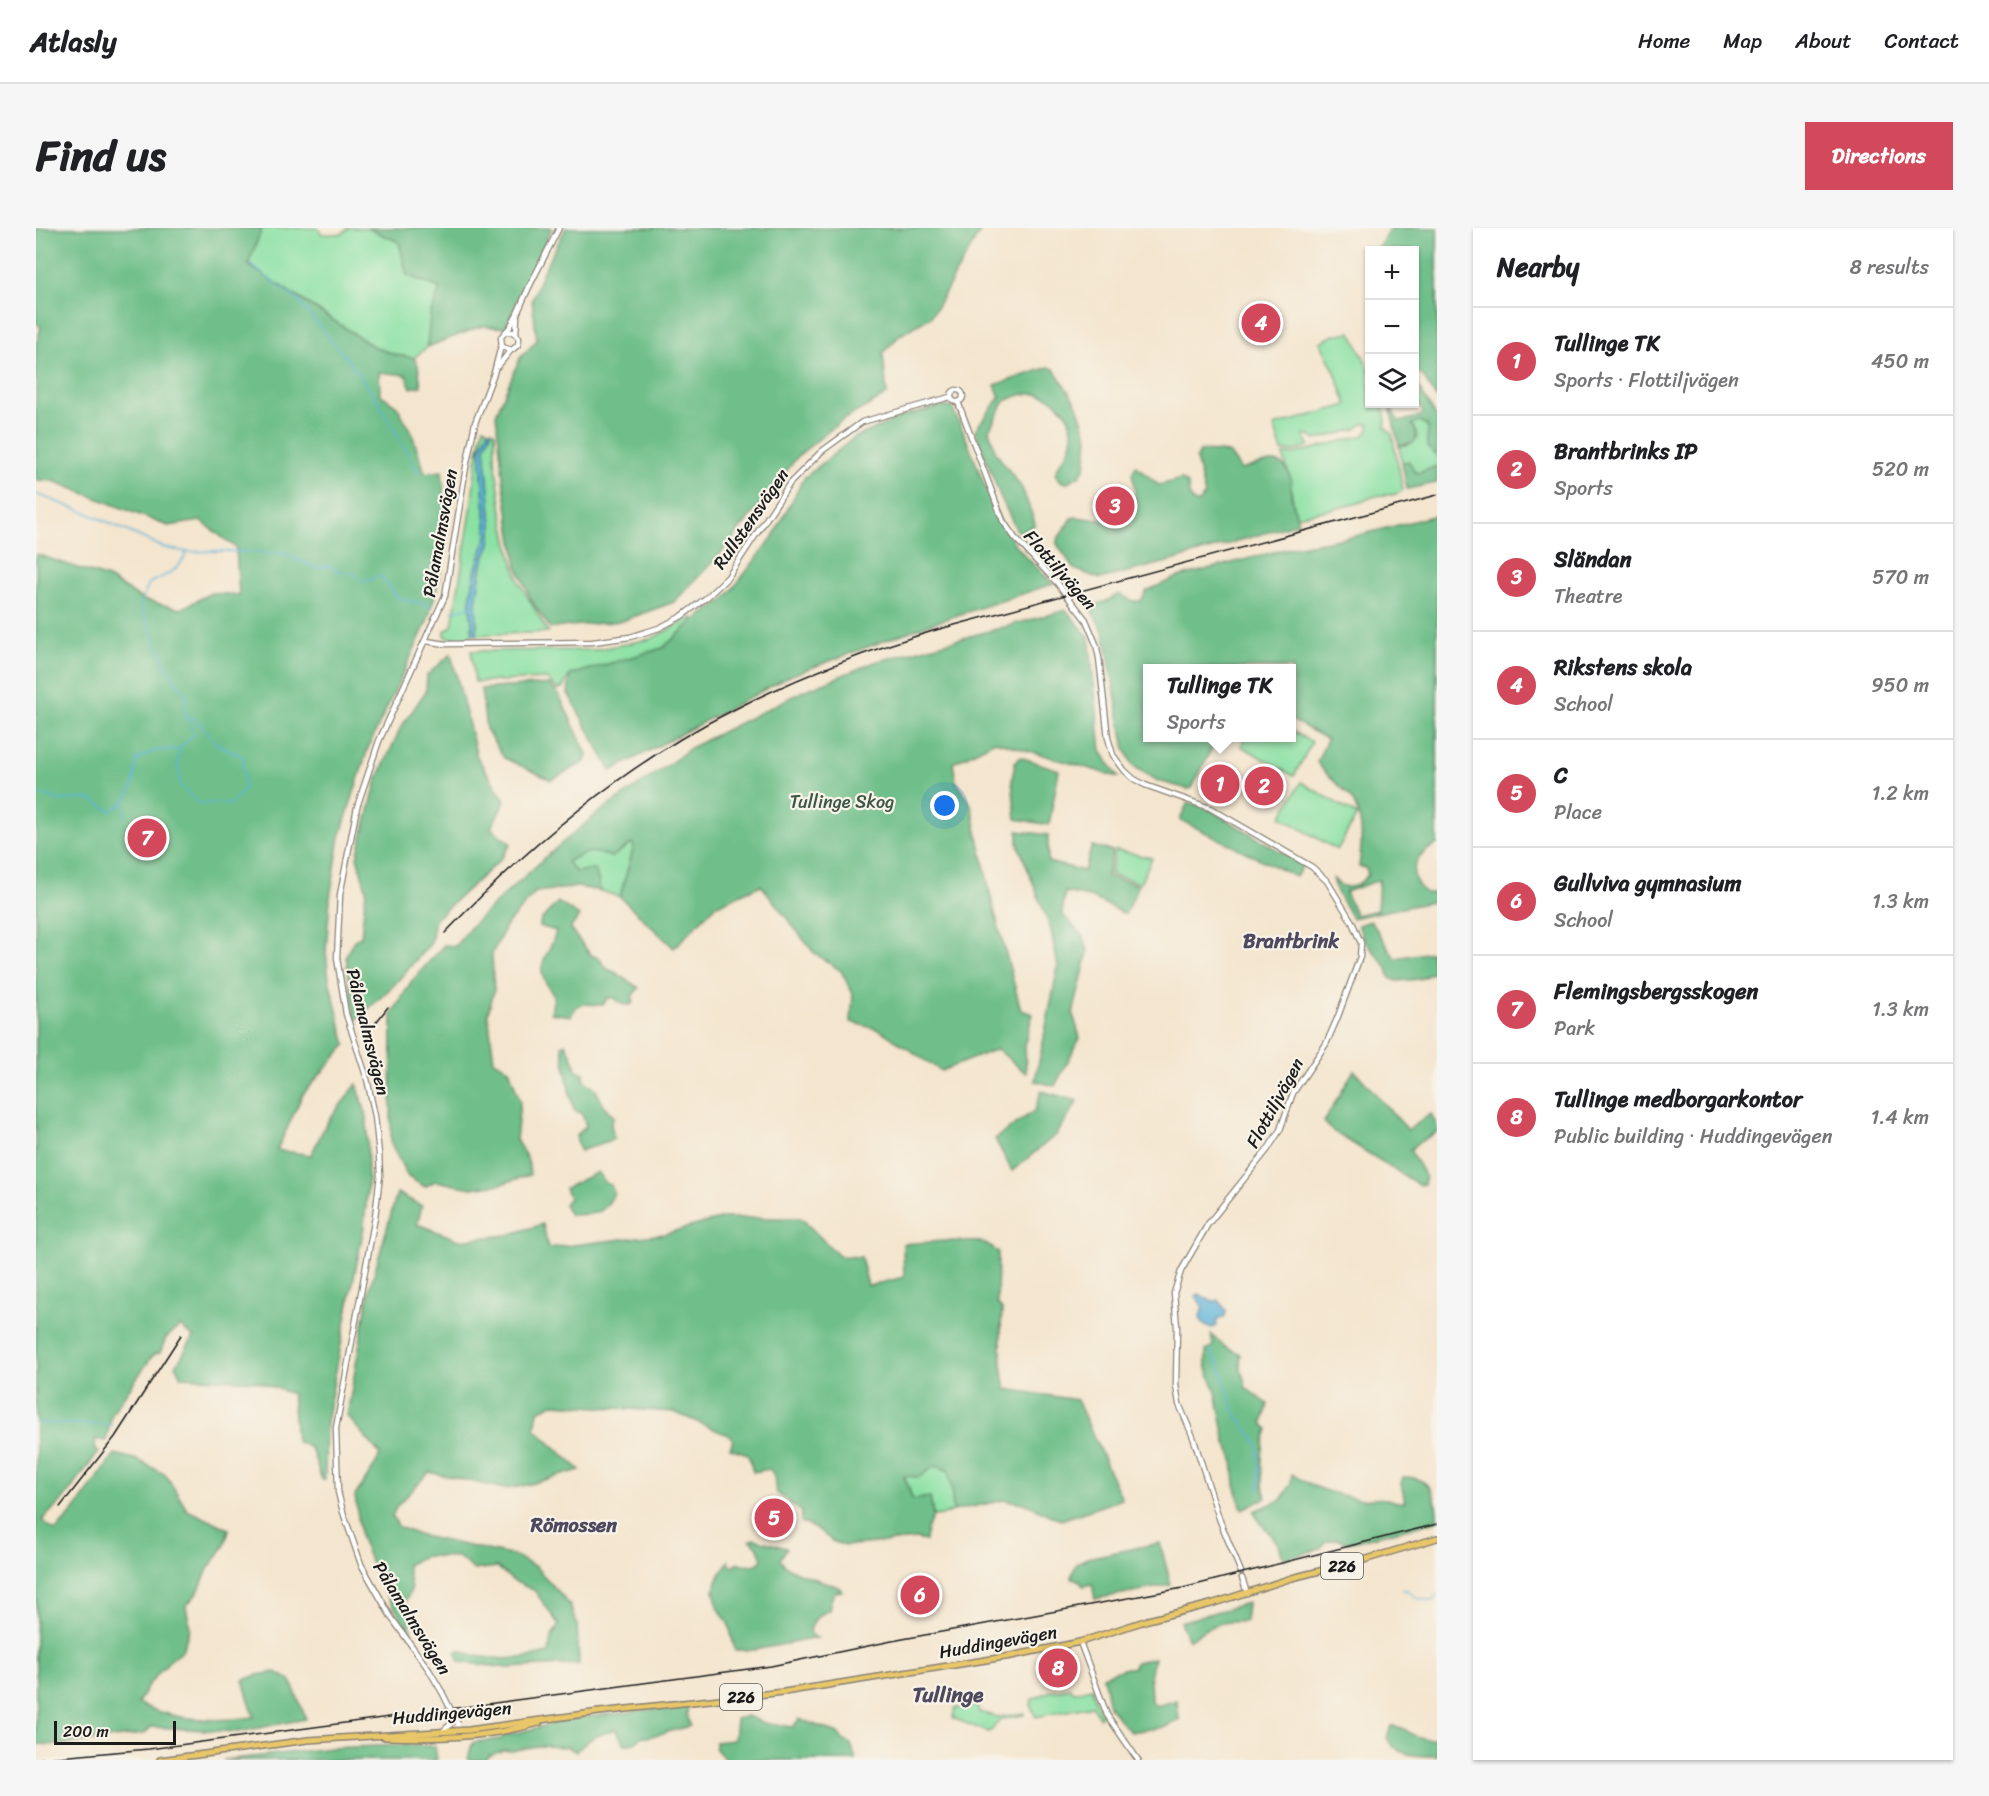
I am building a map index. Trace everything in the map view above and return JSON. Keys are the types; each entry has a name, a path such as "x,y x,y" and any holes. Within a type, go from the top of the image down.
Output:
{"main road":[{"name":"Huddingevägen","path":"160,1760 353,1736 456,1730 503,1732 553,1719 784,1692 1011,1656 1080,1642 1148,1620 1437,1538"},
{"name":"Huddingevägen","path":"353,1736 456,1730"}],"street":[{"path":"518,314 516,334 519,343 511,350 501,346 500,338 518,314 559,228"},
{"path":"506,332 516,334"},
{"name":"Pålamalmsvägen","path":"456,1730 442,1692 391,1617 361,1564 340,1500 335,1456 337,1417 375,1217 380,1154 367,1079 346,1014 337,958 340,895 357,807 379,741 445,596 475,423 494,373 501,346"},
{"name":"Pålamalmsvägen","path":"494,373 511,350"},
{"path":"960,390 963,396 958,402 950,397 953,391 960,390"},
{"name":"Rullstensvägen","path":"426,640 446,644 593,642 630,637 659,628 700,603 728,577 783,493 822,451 862,422 950,397"},
{"name":"Flottiljvägen","path":"958,402 996,506 1005,524 1080,609 1092,632 1098,658 1108,738 1117,762 1137,782 1210,808 1312,867 1327,881 1352,922 1361,943 1360,957 1326,1044 1293,1093 1280,1130 1268,1149 1208,1224 1181,1271 1174,1293 1177,1327 1176,1385 1179,1404 1193,1437 1220,1521 1241,1572"},
{"path":"1242,1578 1247,1593"},
{"path":"1080,1642 1107,1715 1138,1760"},
{"name":"Pålamalmsvägen","path":"442,1692 456,1730"}],"green space":[{"path":"36,228 262,228 248,265 374,347 396,355 414,358 418,365 421,386 411,388 406,375 379,372 380,394 397,406 412,434 425,473 442,471 448,531 439,581 427,622 368,748 340,837 330,898 326,952 329,980 346,1045 303,1094 277,1150 311,1155 326,1124 357,1084 367,1117 368,1183 364,1226 326,1422 325,1480 322,1480 311,1448 296,1441 292,1394 257,1381 181,1377 176,1366 193,1337 180,1326 166,1338 160,1353 153,1355 112,1413 106,1441 96,1439 94,1450 99,1451 63,1500 42,1520 55,1531 70,1516 115,1454 138,1460 166,1475 187,1510 229,1529 225,1545 208,1569 198,1592 186,1606 190,1628 182,1651 169,1661 148,1685 138,1703 151,1709 195,1719 254,1717 243,1680 276,1672 291,1681 306,1719 238,1732 151,1727 144,1734 60,1745 36,1744 36,554 108,578 143,600 181,609 211,593 239,595 236,548 201,521 168,526 53,481 36,480 36,345 41,327 36,323"},
{"path":"262,228 318,228 322,234 342,234 348,228 367,228 399,242 407,275 440,288 430,316 427,347 414,358 396,355 374,347 248,265"},
{"path":"367,228 552,228 505,328 482,326 427,347 430,316 440,288 407,275 399,242"},
{"path":"566,228 982,228 931,317 900,335 883,353 887,395 844,419 799,455 722,552 674,602 622,621 550,628 532,602 517,566 504,486 496,414 520,358 537,340 532,300 542,273"},
{"path":"1390,228 1437,228 1437,399 1419,373 1419,246 1379,246"},
{"path":"1351,332 1365,361 1365,408 1384,408 1385,427 1392,434 1403,490 1393,495 1379,495 1343,507 1296,516 1283,455 1364,435 1369,430 1369,424 1364,423 1356,429 1316,440 1309,435 1304,435 1309,445 1300,450 1282,451 1274,426 1347,405 1335,372 1320,342 1334,335"},
{"path":"1049,367 1054,369 1077,405 1088,438 1085,468 1079,476 1066,483 1055,474 1071,445 1072,431 1066,414 1054,401 1046,396 1027,394 1005,401 989,430 996,453 1022,488 1034,520 1035,525 1020,532 1017,531 1000,496 975,430 1000,397 995,385"},
{"path":"1419,388 1437,418 1437,454 1427,447 1428,426 1420,421 1412,424 1416,433 1414,442 1399,446 1390,408 1392,408 1399,422 1421,416 1423,411 1419,406"},
{"path":"942,406 952,408 995,510 1012,541 1053,584 927,625 792,675 611,771 568,693 570,675 663,648 693,621 725,599 773,537 804,478 854,438 904,416"},
{"path":"1415,421 1428,426 1427,447 1437,454 1437,466 1419,473 1415,472 1409,462 1402,463 1399,446 1410,444 1417,438 1412,424"},
{"path":"484,427 489,430 480,449 487,537 476,568 470,601 473,635 460,639 445,637 445,631 452,626 471,511 477,455"},
{"path":"492,430 495,432 495,459 502,512 511,555 519,582 548,632 477,635 476,602 482,564 490,543 492,526 485,448"},
{"path":"1200,452 1229,453 1241,470 1262,463 1282,464 1290,476 1291,495 1298,523 1175,560 1100,579 1074,569 1057,544 1057,540 1072,518 1123,523 1135,499 1132,473 1136,466 1159,485 1181,479 1188,485 1193,502 1197,503 1205,495 1196,459"},
{"path":"1409,461 1415,472 1419,473 1437,466 1437,483 1407,489 1402,463"},
{"path":"1437,515 1437,844 1418,860 1414,872 1415,879 1425,893 1437,893 1437,901 1352,918 1337,892 1333,878 1342,886 1351,887 1360,883 1368,875 1366,868 1359,867 1360,822 1350,797 1317,762 1327,739 1296,722 1296,664 1143,664 1143,742 1215,742 1192,788 1188,789 1158,781 1133,766 1125,749 1104,632 1090,608 1119,594 1133,601 1141,601 1146,591 1178,577 1293,547 1352,537","holes":["1379,880 1377,910 1356,915 1345,892"]},
{"name":"Tullinge Skog","path":"1066,610 1089,637 1101,751 1118,777 995,741 953,763 956,781 971,804 992,902 1021,1010 1033,1014 1025,1043 1026,1073 997,1049 941,1071 880,1030 851,1022 853,994 841,971 814,953 761,885 715,906 674,948 620,897 634,846 632,843 612,857 588,853 567,862 576,872 595,869 601,891 578,887 536,892 507,924 492,954 494,991 488,1013 494,1061 509,1069 520,1101 516,1140 528,1160 530,1175 501,1184 472,1188 435,1181 425,1187 408,1177 391,1144 392,1014 411,982 444,945 455,946 476,921 549,854 598,813 692,747 801,692 875,662"},
{"path":"693,617 693,621 663,648 570,675 563,687 558,690 547,679 475,682 471,651 594,650 651,639"},
{"path":"451,654 477,757 505,801 491,828 511,844 500,860 435,919 431,943 394,985 355,1021 346,956 354,940 361,937 366,889 357,857 377,780 400,729 426,691 427,675"},
{"path":"549,684 559,695 587,754 585,762 551,780 504,758 486,729 481,689"},
{"path":"1296,733 1312,742 1294,776 1241,746 1244,742 1296,742"},
{"path":"1020,757 1059,770 1049,825 1016,819 1012,780 1015,762"},
{"path":"1301,782 1357,815 1337,850 1281,817"},
{"path":"1188,802 1210,810 1303,865 1296,877 1180,820"},
{"path":"1018,831 1048,835 1048,862 1084,871 1092,846 1113,851 1107,876 1139,885 1125,914 1093,898 1065,892 1062,914 1084,937 1088,952 1073,1014 1080,1038 1055,1086 1035,1081 1058,967 1051,930 1018,844"},
{"path":"632,843 634,846 620,897 601,891 595,869 576,872 566,862 588,852 612,857"},
{"path":"1116,850 1152,858 1140,883 1110,874"},
{"path":"558,902 579,916 570,929 591,955 599,958 607,969 639,988 632,996 634,1002 630,1005 622,1004 613,997 607,999 603,1005 582,1004 576,1007 571,1016 551,1013 554,996 544,979 542,968 556,931 539,926 542,919"},
{"path":"1371,921 1395,958 1431,952 1434,972 1420,979 1397,981 1390,978 1386,966 1365,941 1358,925"},
{"path":"565,1043 574,1060 576,1071 584,1073 584,1080 596,1090 604,1106 614,1117 611,1124 614,1139 580,1151 576,1136 586,1126 582,1114 574,1110 562,1046"},
{"path":"1354,1070 1408,1130 1431,1114 1437,1132 1410,1150 1425,1177 1424,1184 1419,1185 1331,1130 1324,1122"},
{"path":"1041,1091 1078,1101 1057,1134 1012,1171 995,1139 1035,1110"},
{"path":"598,1172 605,1183 611,1185 614,1193 610,1201 597,1213 570,1215 564,1204 569,1198 565,1188"},
{"path":"397,1193 422,1206 417,1224 459,1240 508,1235 543,1224 548,1248 664,1234 723,1218 801,1218 839,1256 861,1257 868,1286 904,1277 903,1244 943,1241 983,1242 998,1252 997,1303 1002,1310 1001,1350 1006,1389 1077,1400 1122,1499 1061,1520 1024,1503 1004,1500 953,1511 948,1470 935,1466 919,1477 904,1476 913,1500 930,1497 933,1516 927,1529 926,1541 916,1539 845,1546 832,1541 820,1531 801,1522 802,1512 776,1492 774,1477 770,1469 753,1472 748,1454 730,1448 733,1440 730,1436 674,1412 553,1404 538,1411 535,1429 580,1470 505,1489 429,1472 397,1506 392,1516 399,1527 418,1535 515,1556 536,1567 569,1604 577,1624 579,1664 508,1668 460,1662 456,1652 459,1650 481,1657 504,1659 549,1653 551,1638 559,1625 535,1591 512,1580 497,1567 474,1570 458,1557 424,1556 407,1565 411,1590 404,1605 410,1610 411,1636 376,1576 361,1538 355,1496 380,1454 347,1416 369,1291"},
{"path":"1211,1334 1225,1347 1241,1354 1241,1368 1246,1388 1268,1404 1263,1423 1268,1429 1263,1446 1262,1464 1266,1498 1242,1509 1235,1484 1233,1459 1226,1443 1216,1392 1206,1365 1206,1351 1213,1346"},
{"path":"935,1466 948,1470 953,1511 933,1516 930,1497 913,1500 904,1475 919,1477"},
{"path":"1292,1474 1308,1484 1335,1493 1363,1499 1384,1498 1399,1502 1405,1502 1401,1483 1403,1477 1421,1480 1427,1484 1434,1496 1437,1521 1348,1543 1337,1539 1327,1541 1320,1549 1283,1559 1278,1544 1254,1511 1281,1500 1291,1483"},
{"path":"755,1539 787,1548 780,1559 790,1569 833,1585 842,1591 835,1592 829,1610 815,1619 810,1630 812,1636 817,1638 754,1650 735,1650 729,1625 718,1607 714,1591 718,1578 729,1560 728,1563 732,1566 738,1563 753,1566 760,1562 762,1558 757,1546 750,1540"},
{"path":"1160,1543 1171,1585 1095,1599 1092,1584 1083,1586 1080,1581 1071,1577 1077,1563 1087,1558"},
{"path":"1247,1603 1245,1622 1215,1625 1188,1640 1180,1622"},
{"path":"1154,1658 1150,1677 1151,1701 1157,1706 1177,1700 1179,1720 1165,1727 1130,1732 1109,1707 1103,1676 1132,1668 1136,1662"},
{"path":"1070,1688 1074,1692 1092,1688 1102,1715 1099,1717 1092,1706 1036,1717 1031,1707 1032,1699 1051,1691"},
{"path":"688,1705 687,1714 690,1726 648,1737 642,1736 633,1744 625,1744 615,1729 592,1738 576,1751 569,1747 537,1746 511,1751 503,1750 489,1756 486,1760 468,1760 474,1742 501,1739 503,1736 577,1718"},
{"path":"977,1706 979,1712 999,1717 1024,1713 1024,1715 1002,1720 988,1732 953,1718 955,1708"},
{"path":"747,1716 764,1723 793,1727 799,1719 838,1733 843,1740 851,1744 856,1760 726,1760 715,1748 715,1742 734,1740 736,1719"},
{"path":"1391,1726 1403,1729 1418,1738 1437,1739 1437,1756 1409,1754 1396,1749 1387,1738"},
{"path":"435,1746 437,1760 223,1760 331,1748"}],"water":[{"path":"489,430 492,430 485,448 492,526 490,543 482,564 476,602 477,635 473,635 470,601 476,568 487,537 480,449"},
{"path":"1199,1294 1212,1302 1219,1300 1226,1311 1225,1316 1216,1321 1217,1326 1212,1328 1202,1324 1200,1316 1203,1307 1196,1296"}],"waterway":[{"path":"250,264 297,300 348,360 374,395 419,473"},
{"path":"36,494 87,513 165,548 187,552 282,553 317,568 331,566 337,571 351,572 364,582 381,576 398,598 432,606"},
{"path":"36,793 60,800 90,799 111,811 129,796 137,760 154,751 179,749 194,734 184,712 187,696 167,667 140,606 149,583 176,568 187,552"},
{"path":"452,611 476,606"},
{"path":"179,750 180,786 199,803 230,804 244,790 243,757 216,743 194,718 187,717"},
{"path":"124,803 125,817"},
{"path":"1210,1350 1220,1366 1234,1412 1255,1439 1258,1447 1260,1489"},
{"path":"36,1423 113,1425"},
{"path":"1403,1590 1407,1590 1417,1598 1432,1601 1437,1596"}],"railway":[{"path":"445,933 544,838 616,782 693,732 782,687 858,656 936,630 1437,495"},
{"path":"367,1034 388,1007"},
{"path":"60,1507 115,1437 181,1335"},
{"path":"36,1759 149,1749 771,1666 892,1641 1183,1588 1437,1524"}],"place":[{"name":"Rikstens skola","path":"1261,323"},
{"name":"Sländan","path":"1115,506"},
{"name":"Tullinge TK","path":"1220,784"},
{"name":"Brantbrinks IP","path":"1264,786"},
{"name":"Flemingsbergsskogen","path":"147,838"},
{"name":"C","path":"774,1518"},
{"name":"Gullviva gymnasium","path":"920,1595"},
{"name":"Tullinge medborgarkontor","path":"1058,1668"}],"district":[{"name":"Brantbrink","path":"1291,941"},
{"name":"Römossen","path":"574,1525"},
{"name":"Tullinge","path":"948,1695"}]}
